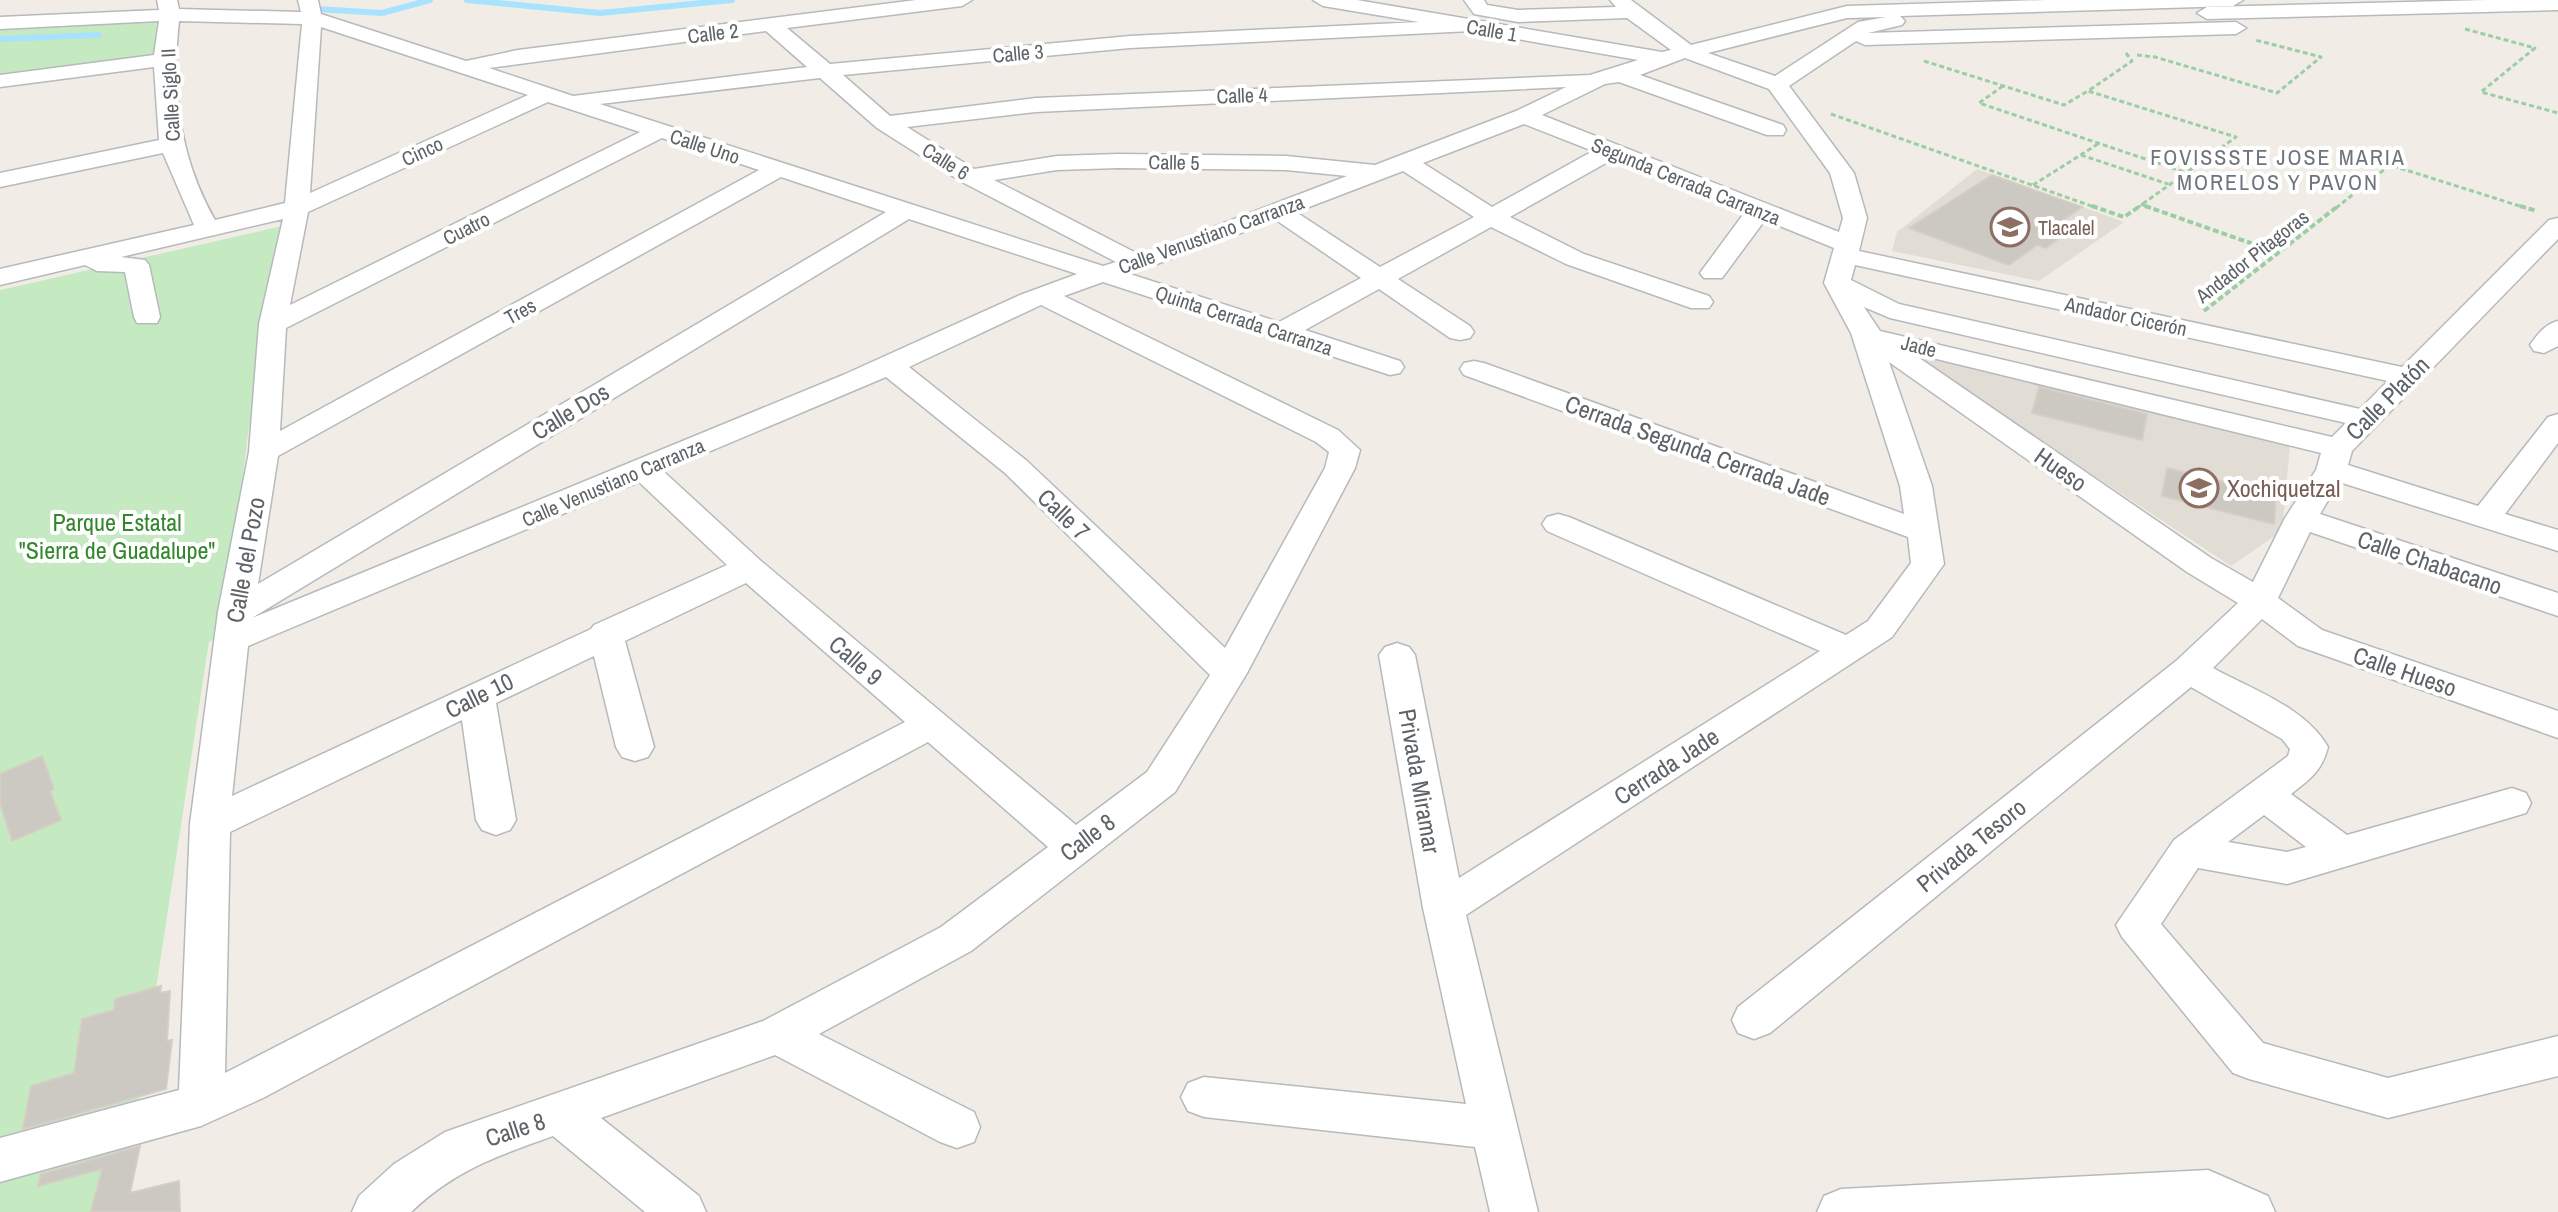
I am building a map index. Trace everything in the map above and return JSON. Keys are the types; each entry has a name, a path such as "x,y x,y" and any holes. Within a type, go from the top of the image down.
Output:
{"street":[{"path":"6,23 11,0"},
{"name":"Calle 2","path":"465,68 518,56 962,0"},
{"name":"Calle 1","path":"1323,0 1475,12 1662,58"},
{"path":"1430,0 1475,12 1518,16 1626,6 1689,53 1777,84 1842,173 1855,218 1837,283 1865,333"},
{"path":"1811,60 1726,24 1835,0"},
{"name":"Calle Venustiano Carranza","path":"233,626 643,469 890,366 1099,273 1139,264 1524,116 1610,77 1662,58 1847,12 2233,0"},
{"path":"1777,84 1865,26 1881,22 2558,4"},
{"name":"Calle Uno","path":"6,23 168,8 310,9 465,68 1099,273"},
{"name":"Calle Siglo II","path":"168,8 164,60 170,135 197,209 209,230"},
{"name":"Calle del Pozo","path":"201,1105 210,824 233,626 264,452 273,324 297,208 310,9"},
{"name":"Calle 3","path":"558,98 1475,12"},
{"path":"1844,40 2558,19"},
{"name":"Calle 6","path":"773,26 885,123 970,177 1139,264"},
{"path":"582,49 595,27"},
{"path":"0,81 164,60"},
{"path":"1610,77 1775,130"},
{"name":"Calle 4","path":"885,123 1036,105 1610,77"},
{"name":"Cinco","path":"0,277 297,208 558,98"},
{"name":"Segunda Cerrada Carranza","path":"1524,116 1759,211 1846,250"},
{"name":"Cuatro","path":"273,324 659,131"},
{"path":"67,145 170,135"},
{"path":"0,180 170,135"},
{"path":"1282,332 1611,151"},
{"name":"Calle 5","path":"970,177 1057,163 1118,161 1286,163 1379,171"},
{"path":"1405,162 1491,217 1575,259 1700,302"},
{"name":"Tres","path":"264,452 777,170"},
{"path":"1277,210 1460,332"},
{"name":"Calle Dos","path":"233,626 905,211"},
{"path":"1713,273 1759,211"},
{"name":"Calle Platón","path":"2260,601 2301,518 2335,459 2365,419 2408,377 2551,219"},
{"name":"Andador Cicerón","path":"1846,250 2408,377"},
{"path":"73,261 136,265 147,317"},
{"name":"Quinta Cerrada Carranza","path":"1099,273 1390,367"},
{"path":"1837,283 1890,310 2365,419"},
{"name":"Calle 8","path":"376,1212 411,1180 462,1147 778,1035 956,939 1161,782 1229,673 1340,468 1345,450 1327,436 1043,296"},
{"name":"Jade","path":"1865,333 2335,459 2558,541"},
{"name":"Cerrada Jade","path":"1444,908 1880,629 1928,564 1916,486 1865,333"},
{"name":"Hueso","path":"1865,333 2199,565 2260,601"},
{"name":"Calle 7","path":"890,366 1016,467 1229,673"},
{"name":"Cerrada Segunda Cerrada Jade","path":"1474,369 1922,531"},
{"path":"2486,517 2558,423"},
{"name":"Calle 9","path":"643,469 749,568 1074,846"},
{"name":"Calle Chabacano","path":"2301,518 2558,605"},
{"path":"1558,524 1848,649"},
{"name":"Calle 10","path":"210,824 606,633 749,568"},
{"name":"Privada Tesoro","path":"1754,1020 2189,670 2260,601"},
{"name":"Calle Hueso","path":"2260,601 2310,638 2558,725"},
{"path":"606,633 635,747"},
{"name":"Privada Miramar","path":"1397,655 1444,908"},
{"path":"2189,670 2295,730 2309,747 2305,763 2188,851 2137,925 2249,1059 2388,1098 2558,1056"},
{"path":"477,696 496,820"},
{"path":"0,1160 201,1105 261,1077 931,724"},
{"path":"2264,794 2341,852"},
{"path":"2188,851 2287,868 2512,803"},
{"path":"1444,908 1514,1212"},
{"path":"778,1035 957,1127"},
{"path":"1204,1097 1495,1128"},
{"path":"561,1114 682,1212"},
{"path":"1841,1212 2208,1193 2251,1212"}],"path":[{"path":"2454,22 2467,30 2535,48 2481,92 2558,113"},
{"path":"1921,60 2064,105 2132,61 2128,54 2098,32"},
{"path":"2128,54 2155,57 2277,93 2321,57 2254,40"},
{"path":"2003,86 1979,103 2185,173"},
{"path":"1791,105 1839,116 2124,217 2236,137 2088,91"},
{"path":"2033,185 2099,143"},
{"path":"2081,155 2169,185"},
{"name":"Andador Pitagoras","path":"2181,328 2280,254 2390,165 2551,219"},
{"path":"2141,204 2280,254"}],"shaded area":[{"name":"Tlacalel","path":"1977,169 2124,222 2039,281 1892,251 1897,232"},
{"name":"Xochiquetzal","path":"1905,351 2290,445 2282,531 2231,566"}],"green space":[{"path":"157,19 154,55 0,77 0,28"},
{"name":"Parque Estatal \"Sierra de Guadalupe\"","path":"287,225 248,433 224,636 209,642 122,1212 0,1212 0,290"}],"building":[{"path":"1992,175 2082,207 2056,225 2070,230 2046,248 2037,245 2009,265 1909,228"},
{"path":"2039,387 2147,414 2142,440 2032,413"},
{"path":"2167,468 2276,495 2274,524 2162,496"},
{"path":"42,756 61,820 12,841 0,803 0,774"},
{"path":"161,986 160,993 170,991 167,1041 172,1040 166,1089 23,1129 31,1086 74,1073 82,1019 114,1010 115,999"},
{"path":"140,1146 130,1193 179,1181 180,1212 91,1212 102,1169 38,1186 41,1174"}],"waterway":[{"path":"317,9 382,13 430,0"},
{"path":"467,0 600,13 732,0"},
{"path":"0,39 99,35"}],"place":[{"name":"Tlacalel","path":"2010,227"},
{"name":"Xochiquetzal","path":"2199,488"}],"district":[{"name":"FOVISSSTE JOSE MARIA MORELOS Y PAVON","path":"2278,170"}]}
